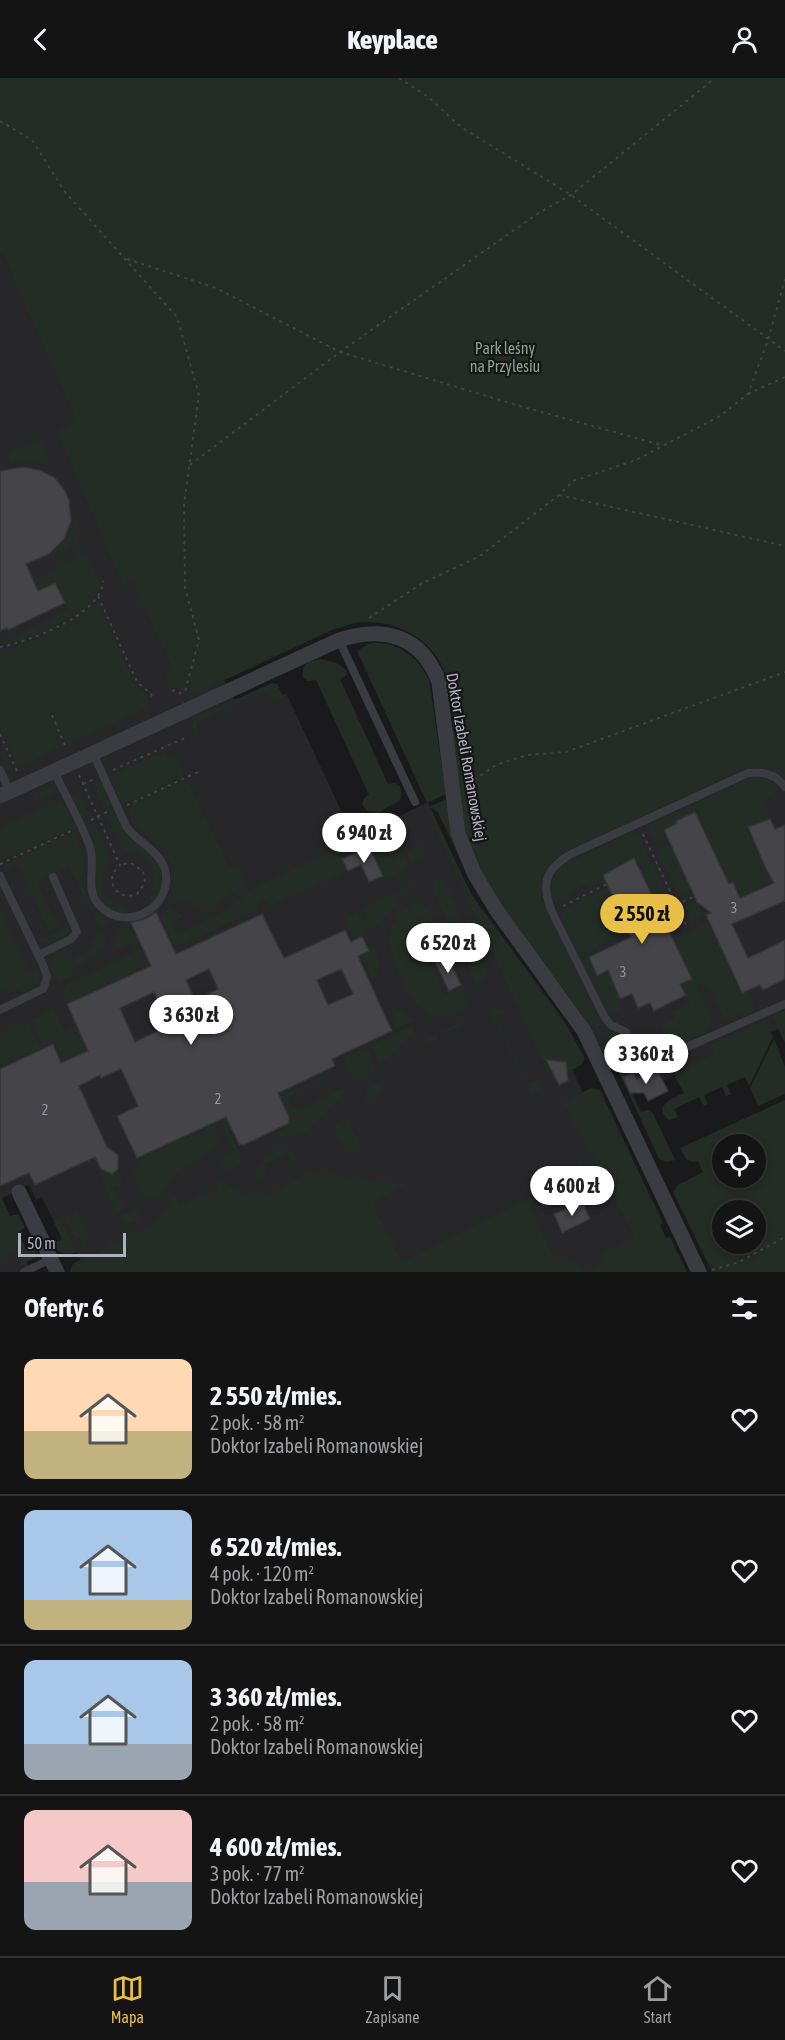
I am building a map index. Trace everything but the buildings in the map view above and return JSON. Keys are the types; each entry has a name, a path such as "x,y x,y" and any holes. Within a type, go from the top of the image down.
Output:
{"street":[{"name":"Doktor Izabeli Romanowskiej","path":"5,794 339,640 361,633 372,633 395,636 410,644 431,663 439,682 458,833 474,873 495,908 575,1016 703,1271"},
{"path":"19,1192 54,1266"}],"lane":[{"path":"339,640 415,802"},
{"path":"54,772 90,850 90,883 98,904 107,912 118,917 133,917 144,913 154,908 163,894 166,881 165,870 155,853 130,831 93,753"},
{"path":"0,770 5,794"},
{"path":"635,1052 626,1032 611,1026 605,1018 552,912 546,896 549,873 556,864 571,854 748,774 767,773 777,778 785,787"},
{"path":"0,876 39,955 47,977 43,989 0,1010"},
{"path":"39,955 71,939 77,932 52,877"},
{"path":"602,1067 635,1052 643,1051 659,1055 678,1052 785,1004"},
{"path":"24,1272 54,1266"}],"path":[{"path":"399,78 427,96 461,127 571,195 785,351"},
{"path":"190,465 340,352 540,212 571,195 715,78"},
{"path":"0,121 32,140 65,192 177,317 199,395 184,504 185,588 199,640 184,695"},
{"path":"125,258 216,288 340,352 663,446"},
{"path":"748,394 768,340 785,279"},
{"path":"366,620 421,584 480,556 559,495 573,481 636,460 720,416 748,394 785,377"},
{"path":"559,495 785,546"},
{"path":"0,647 24,641 70,620 98,596 103,587 103,581"},
{"path":"98,596 137,682 151,694 153,699"},
{"path":"452,794 496,765 527,755 566,752 785,672"},
{"path":"51,715 66,748"},
{"path":"0,734 17,771"},
{"path":"83,784 185,738"},
{"path":"0,864 98,816 200,771"},
{"path":"78,773 120,865"},
{"path":"638,824 686,925"},
{"path":"131,863 143,871 145,883 137,894 123,896 113,886 113,873 120,865 131,863"},
{"path":"552,912 607,884"},
{"path":"676,905 695,896"},
{"path":"703,1271 739,1262 785,1237"}],"shaded area":[{"path":"0,252 3,252 235,701 273,684 279,696 286,693 354,838 428,802 493,943 542,1005 667,1272 86,1272 60,1217 53,1220 42,1197 36,1200 29,1185 0,1199"},
{"path":"785,697 785,1026 631,1095 609,1046 603,1048 585,1015 495,813"},
{"path":"0,1204 27,1262 32,1272 0,1272"}],"green space":[{"name":"Park leśny na Przylesiu","path":"0,78 785,78 785,778 765,768 743,769 565,852 547,868 541,888 543,904 602,1024 596,1027 594,1024 591,1026 608,1056 603,1052 571,999 513,924 481,871 469,842 461,809 451,700 446,675 433,652 418,638 390,625 357,623 334,629 195,694 183,692 174,686 170,688 163,675 173,670 133,582 123,586 57,431 77,421 3,253 0,253"},
{"path":"39,439 53,469 32,461 11,463 7,453"},
{"path":"73,514 82,534 78,541 79,544 36,564 34,561 50,554 61,544 72,523"},
{"path":"85,554 91,561 101,584 92,601 73,616 49,629 0,645 0,641 67,611 65,605 67,604 56,582 39,589 34,580"},
{"path":"95,602 98,603 135,684 147,694 146,708 18,767 0,728 0,649 24,643 51,632 76,618"},
{"path":"374,643 400,648 414,658 429,680 446,794 427,803 357,651"},
{"path":"321,659 337,663 346,670 347,675 340,679 388,784 395,783 400,787 402,795 400,800 378,813 367,811 362,804 364,798 369,795 316,680 308,681 303,677 305,666"},
{"path":"272,683 277,684 284,698 273,701 266,691 261,693 196,723 199,731 196,737 192,726 195,718"},
{"path":"0,751 6,751 13,767 7,772 0,757"},
{"path":"164,751 167,758 175,755 185,775 122,805 109,776"},
{"path":"751,777 766,778 779,786 763,802 771,818 746,828 766,871 768,870 775,881 741,897 735,881 729,883 697,811 676,820 677,823 662,830 665,837 653,839 648,829 651,823"},
{"path":"187,779 230,869 239,867 245,876 242,884 231,894 209,906 196,906 171,897 173,875 167,855 136,827 126,807"},
{"path":"101,780 112,804 103,809 92,784"},
{"path":"42,789 49,789 57,793 35,803 35,793"},
{"path":"79,790 90,815 81,819 69,795"},
{"path":"61,799 75,827 3,860 0,858 0,827"},
{"path":"446,799 464,868 438,812 429,807"},
{"path":"116,812 129,837 152,855 159,866 162,878 160,891 152,902 149,897 154,885 152,867 144,858 123,851 106,816"},
{"path":"434,817 472,895 564,1021 585,1058 581,1065 568,1072 566,1062 551,1060 548,1065 551,1071 548,1073 430,819"},
{"path":"401,819 409,821 414,826 400,834 406,848 400,850 394,837 375,846 381,853 395,847 399,855 404,854 409,864 406,866 407,869 385,879 364,836"},
{"path":"94,822 110,857 102,877 103,889 110,899 127,907 129,913 116,913 106,906 93,882 84,826"},
{"path":"74,832 83,854 83,883 87,900 96,913 113,923 104,927 97,924 69,867 37,882 59,927 51,931 18,865 7,870 3,869 5,864"},
{"path":"629,833 639,837 682,926 670,932 635,856 600,875 604,881 589,889 587,884 568,893 570,898 564,901 553,901 552,883 560,867"},
{"path":"669,843 692,894 685,897 677,894 658,854 660,847"},
{"path":"421,844 425,848 423,857 412,865 406,851"},
{"path":"343,846 345,849 340,852 347,871 270,906 267,900 258,903 260,909 183,945 182,943 174,947 160,917 169,906 184,917 171,924 176,934 227,910 251,889"},
{"path":"440,879 444,881 485,967 487,976 482,983 478,984 475,981 432,889 434,881"},
{"path":"416,883 379,922 354,940 346,923 348,915 355,911 361,921 367,918 361,908"},
{"path":"608,887 628,932 580,956 561,919 562,913 566,908"},
{"path":"695,900 704,915 690,922 685,909 688,903"},
{"path":"417,902 428,907 443,940 424,950 445,995 461,987 470,1007 456,1013 435,1016 423,1011 402,980 392,955 389,936 392,926 405,909"},
{"path":"0,913 28,970 34,968 39,970 37,983 23,992 19,992 14,985 0,991"},
{"path":"707,922 741,993 748,991 757,1010 729,1020 724,1018 705,982 697,986 712,1025 706,1028 704,1034 683,1043 673,1044 667,1040 661,1025 674,1019 671,1012 690,1003 682,985 693,980 674,939"},
{"path":"67,927 70,929 68,934 47,944 40,942 41,939"},
{"path":"117,929 132,930 148,965 67,1003 62,993 67,984 134,952 130,943 120,948 115,947"},
{"path":"103,933 108,935 102,947 83,964 71,970 74,975 66,979 60,988 47,960 52,955 58,954 68,960 93,948 90,942"},
{"path":"367,946 376,949 380,962 378,974 373,982 361,956 369,952"},
{"path":"587,956 596,977 607,970 621,998 619,999 623,1006 619,1008 620,1011 612,1015 608,1013 581,959"},
{"path":"498,1007 505,1012 495,1017 528,1083 540,1081 542,1089 532,1094 490,1012 481,1016 484,1011"},
{"path":"54,1008 64,1030 75,1025 91,1061 80,1066 75,1055 62,1061 54,1042 43,1047 31,1019"},
{"path":"402,1010 413,1021 395,1029 391,1016"},
{"path":"785,1010 785,1043 772,1016"},
{"path":"765,1020 773,1037 749,1086 745,1077 727,1085 731,1094 726,1096 722,1087 704,1095 708,1104 704,1106 699,1097 674,1109 678,1117 669,1120 664,1115 663,1107 666,1103 684,1093 673,1073 715,1053 711,1044"},
{"path":"27,1021 40,1048 0,1067 0,1033"},
{"path":"461,1022 468,1023 437,1036 438,1039 419,1049 421,1042"},
{"path":"414,1024 413,1033 381,1064 370,1045"},
{"path":"612,1032 621,1035 622,1041 620,1049 613,1055 604,1035"},
{"path":"774,1039 785,1067 785,1094 758,1106 750,1088"},
{"path":"366,1047 374,1064 374,1071 366,1078 353,1080 343,1058"},
{"path":"618,1065 641,1112 648,1110 653,1113 675,1160 666,1162 659,1159 616,1066"},
{"path":"327,1074 329,1078 289,1097 295,1110 342,1089 345,1092 305,1132 294,1136 273,1137 272,1134 287,1127 291,1122 281,1096"},
{"path":"373,1085 379,1085 385,1091 366,1100 366,1092"},
{"path":"591,1088 600,1090 663,1223 660,1225 666,1238 670,1237 687,1272 70,1272 72,1265 76,1262 144,1230 156,1221 174,1195 180,1205 218,1189 214,1177 239,1191 257,1194 284,1187 306,1171 403,1184 404,1186 373,1202 403,1262 580,1172 575,1161 582,1161 586,1169 585,1178 530,1206 553,1256 569,1258 587,1271 605,1262 601,1254 635,1237 564,1104"},
{"path":"785,1100 785,1272 712,1272 673,1192 678,1185 703,1172 698,1161 694,1162 685,1156 680,1148"},
{"path":"352,1110 357,1112 347,1117 362,1148 342,1145 335,1136 336,1125"},
{"path":"224,1121 242,1158 239,1166 230,1170 222,1169 219,1165 221,1159 235,1152 220,1122"},
{"path":"214,1125 218,1139 214,1150 179,1170 160,1196 149,1198 140,1191 130,1168 140,1164 138,1160"},
{"path":"281,1149 292,1151 297,1157 296,1161 293,1162 288,1153 264,1164 265,1176 262,1179 256,1179 254,1174 264,1158 271,1152"},
{"path":"106,1170 111,1174 118,1170 124,1184 114,1188 124,1209 116,1213 101,1179 101,1173"},
{"path":"0,1195 4,1197 2,1198 10,1216 18,1214 25,1228 18,1232 26,1249 33,1246 36,1258 22,1263 14,1252 0,1259"},
{"path":"138,1207 141,1213 138,1220 128,1224 122,1222 118,1216"},
{"path":"73,1208 86,1232 96,1227 97,1229 84,1235 88,1246 84,1248 80,1238 75,1240 65,1218 75,1213"},
{"path":"60,1217 77,1252 63,1253 51,1244 62,1239 53,1220"}]}
